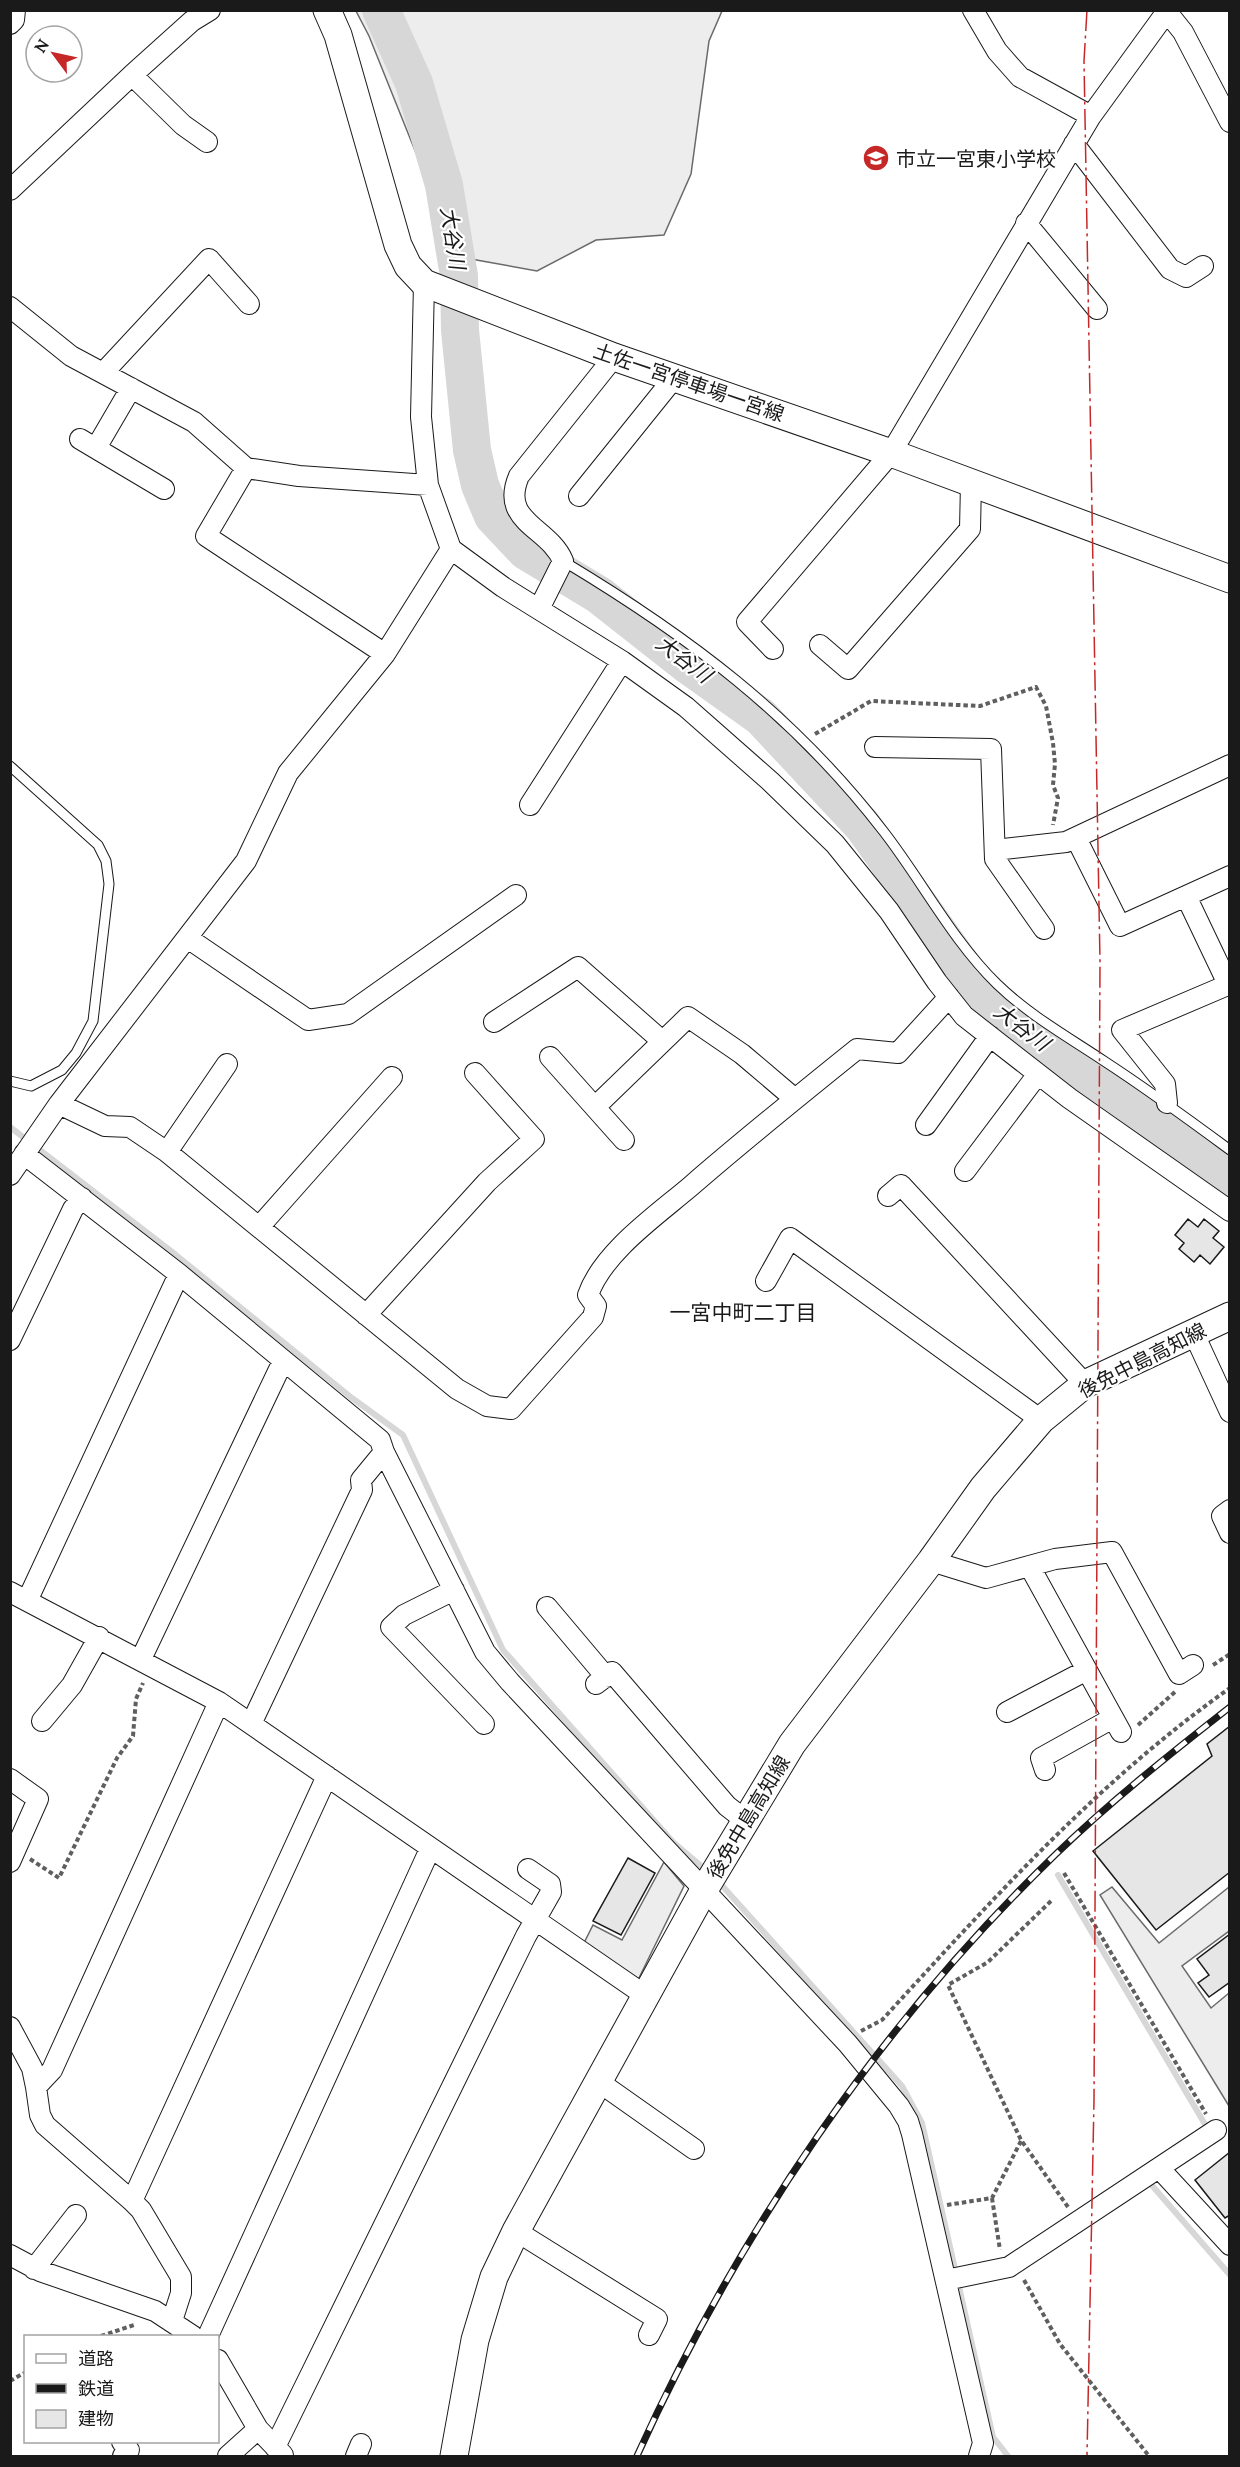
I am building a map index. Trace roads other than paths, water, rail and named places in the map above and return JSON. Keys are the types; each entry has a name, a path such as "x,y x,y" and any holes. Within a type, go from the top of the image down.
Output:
{"main road":[{"name":"土佐一宮停車場一宮線","path":"327,10 338,35 398,245 408,266 425,283 614,357 891,453 1230,579"},
{"name":"後免中島高知線","path":"454,2457 474,2340 494,2277 516,2231 710,1880 792,1744 931,1561 983,1488 1041,1420 1085,1384 1230,1316"}],"street":[{"path":"10,24 14,20 15,10"},
{"path":"10,190 192,21 210,10"},
{"path":"973,10 997,51 1020,77 1091,116"},
{"path":"773,649 747,622 891,453 1091,116 1167,11 1184,32 1230,122"},
{"path":"132,75 183,125 207,142"},
{"path":"1074,144 1170,269 1186,277 1203,266"},
{"path":"1026,223 1097,309"},
{"path":"104,374 209,259 249,304"},
{"path":"425,283 422,417 428,485 451,549 686,706 770,781 835,844 889,910 964,1016 1038,1074 1230,1211"},
{"path":"10,307 71,356 194,422 246,468 299,476 428,485"},
{"path":"539,609 563,561 558,549 523,518 514,504 512,490 519,476 614,357"},
{"path":"579,496 674,378"},
{"path":"131,388 88,444 164,489"},
{"path":"246,468 206,537 385,654"},
{"path":"820,645 848,669 970,529 971,483"},
{"path":"10,1175 59,1104 189,939 246,861 288,773 385,654 451,549"},
{"path":"530,805 621,661"},
{"path":"875,747 991,749 995,859 1044,929"},
{"path":"995,850 1066,842 1230,765"},
{"path":"1076,838 1120,926 1230,876"},
{"path":"189,939 308,1020 348,1014 516,896"},
{"path":"1167,1103 1165,1084 1122,1030 1229,984 1186,896"},
{"path":"494,1022 578,967 662,1041"},
{"path":"59,1104 105,1126 130,1127 167,1152 457,1389 487,1406 511,1409 593,1317 596,1306 588,1295 593,1280 631,1237 857,1049 898,1053 949,997"},
{"path":"595,1107 688,1017 742,1053 795,1099"},
{"path":"926,1125 990,1036"},
{"path":"550,1056 624,1140"},
{"path":"167,1152 227,1064"},
{"path":"366,1314 487,1182 534,1138 475,1073"},
{"path":"965,1171 1038,1074"},
{"path":"259,1227 392,1077"},
{"path":"29,1147 82,1198 179,1274 380,1440 485,1652 510,1682 710,1880 848,2044 908,2121 984,2452"},
{"path":"888,1196 901,1185 1085,1384"},
{"path":"10,1340 73,1209 82,1198"},
{"path":"766,1281 790,1238 1041,1420"},
{"path":"179,1274 19,1596 219,1702 646,1996"},
{"path":"1194,1334 1230,1412"},
{"path":"146,1662 276,1372 283,1361"},
{"path":"251,1724 328,1566 362,1490 361,1480 384,1452"},
{"path":"1230,1510 1222,1516 1230,1533"},
{"path":"931,1561 986,1578 1055,1559 1112,1552 1179,1674 1202,1666"},
{"path":"1030,1567 1121,1728 1041,1758 1045,1770"},
{"path":"454,1590 404,1615 392,1627 484,1724"},
{"path":"547,1606 601,1680 612,1672 727,1806 745,1820"},
{"path":"42,1721 72,1685 99,1637"},
{"path":"1006,1712 1087,1670"},
{"path":"36,2087 52,2070 219,1702"},
{"path":"132,2201 327,1776"},
{"path":"10,1779 38,1800 14,1855"},
{"path":"209,2335 430,1849"},
{"path":"219,2361 258,2429 280,2452 551,1892 550,1884 528,1869"},
{"path":"10,2027 32,2068 40,2115 45,2125 141,2210 181,2277 181,2293 172,2321"},
{"path":"599,2082 694,2149"},
{"path":"945,2280 972,2276 1009,2266 1216,2130"},
{"path":"1159,2168 1230,2245"},
{"path":"34,2269 76,2216"},
{"path":"516,2231 657,2319 649,2335"},
{"path":"10,2255 34,2269 155,2311 190,2335"},
{"path":"228,2457 258,2429"},
{"path":"123,2443 129,2450 123,2457"}],"lane":[{"path":"563,561 682,636 758,697 799,736 884,831 966,949 996,983 1025,1008 1167,1103 1230,1150"},
{"path":"10,1081 32,1086 62,1070 76,1053 93,1021 109,884 106,861 98,845 11,769"}],"waterway":[{"name":"大谷川","path":"381,10 414,83 444,185 459,276 460,330 472,450 480,485 493,516 526,551 599,595 688,665 761,717 863,826 985,998 1026,1033 1133,1106 1230,1181"},
{"path":"10,1127 176,1255 352,1398 403,1435 503,1650 673,1842 707,1871"},
{"path":"1058,1875 1206,2126"},
{"path":"717,1880 902,2086 922,2123 993,2437 1008,2456"},
{"path":"1146,2184 1149,2182 1230,2275"}],"railway":[{"path":"637,2456 720,2292 767,2213 818,2136 872,2061 930,1989 991,1920 1056,1854 1119,1797 1230,1707"}],"place":[{"name":"市立一宮東小学校","path":"876,158"}],"district":[{"name":"一宮中町二丁目","path":"743,1312"}]}
